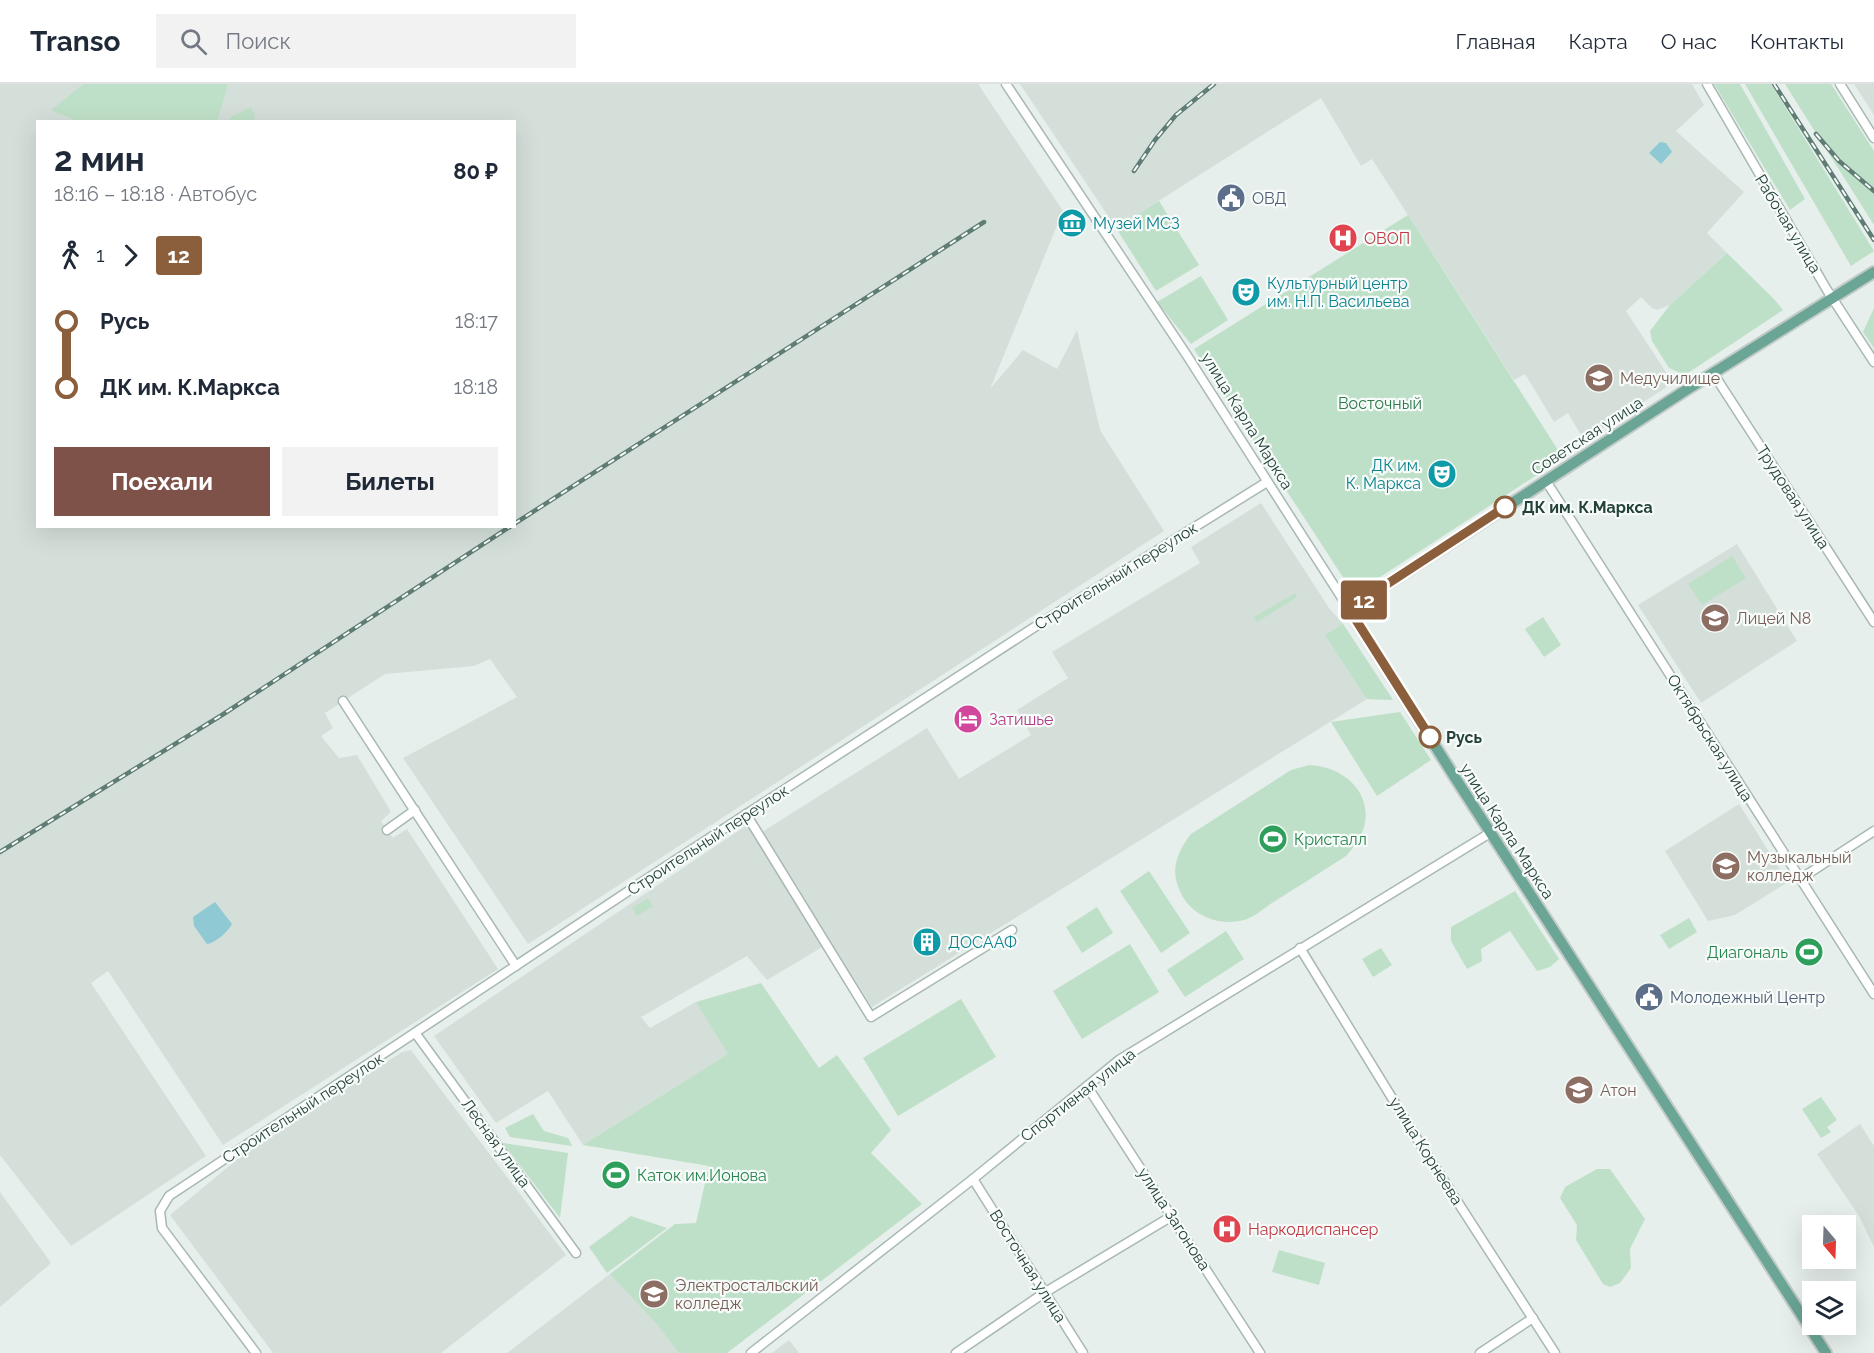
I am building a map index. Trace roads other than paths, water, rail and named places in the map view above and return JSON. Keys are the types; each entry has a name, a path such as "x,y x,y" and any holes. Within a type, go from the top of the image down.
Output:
{"main road":[{"name":"Советская улица","path":"1349,609 1713,373 1874,272"},
{"name":"улица Карла Маркса","path":"1349,609 1490,833 1826,1353"}],"street":[{"name":"улица Карла Маркса","path":"1006,84 1186,354 1349,609"},
{"name":"Рабочая улица","path":"1707,84 1832,298 1874,362"},
{"path":"1840,84 1874,138"},
{"name":"Трудовая улица","path":"1713,373 1874,621"},
{"name":"Октябрьская улица","path":"1546,481 1874,994"},
{"name":"Строительный переулок","path":"256,1353 162,1228 160,1211 169,1196 746,814 1047,619 1267,482"},
{"path":"343,701 516,966"},
{"path":"387,830 415,810"},
{"path":"746,814 871,1017 1012,930"},
{"path":"1800,879 1874,831"},
{"name":"Спортивная улица","path":"751,1353 1132,1051 1490,833"},
{"name":"улица Корнеева","path":"1300,948 1419,1142 1555,1353"},
{"name":"Лесная улица","path":"416,1034 576,1253"},
{"name":"улица Загонова","path":"1087,1086 1260,1353"},
{"name":"Восточная улица","path":"973,1179 1083,1353"},
{"path":"956,1353 1044,1293 1172,1216"},
{"path":"1480,1353 1533,1318"}],"water":[{"path":"1660,142 1666,143 1672,152 1661,164 1649,153"},
{"path":"215,902 232,924 221,937 207,944 194,926 193,917"}],"railway":[{"path":"1134,171 1155,140 1176,115 1214,84"},
{"path":"1774,84 1874,240"},
{"path":"1816,134 1839,161 1874,191"},
{"path":"516,523 984,222"},
{"path":"0,852 222,715 508,528"}],"place":[{"name":"ОВД","path":"1231,198"},
{"name":"Музей МСЗ","path":"1072,223"},
{"name":"ОВОП","path":"1343,238"},
{"name":"Культурный центр им. Н.П. Васильева","path":"1246,292"},
{"name":"Медучилище","path":"1599,378"},
{"name":"ДК им. К. Маркса","path":"1442,474"},
{"name":"ДК им. К.Маркса","path":"1505,507"},
{"name":"Лицей N8","path":"1715,618"},
{"name":"Затишье","path":"968,719"},
{"name":"Русь","path":"1430,737"},
{"name":"Кристалл","path":"1273,839"},
{"name":"Музыкальный колледж","path":"1726,866"},
{"name":"ДОСААФ","path":"927,942"},
{"name":"Диагональ","path":"1809,952"},
{"name":"Молодежный Центр","path":"1649,997"},
{"name":"Атон","path":"1579,1090"},
{"name":"Каток им.Ионова","path":"616,1175"},
{"name":"Наркодиспансер","path":"1227,1229"},
{"name":"Электростальский колледж","path":"654,1294"}],"park label":[{"name":"Восточный","path":"1380,403"}]}
